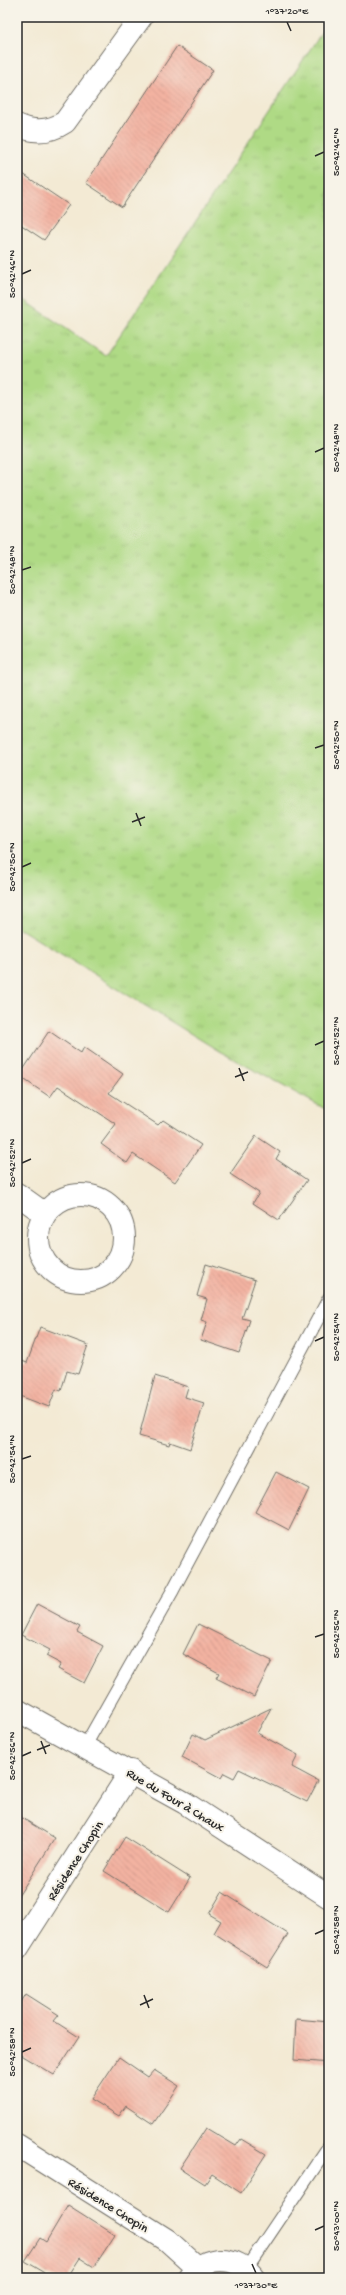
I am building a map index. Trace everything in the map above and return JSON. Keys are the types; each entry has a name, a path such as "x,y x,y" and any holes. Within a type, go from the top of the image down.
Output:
{"street":[{"path":"17,125 33,130 44,131 56,128 65,122 73,114 141,17"},
{"path":"17,1194 45,1214"},
{"name":"Rue du Four à Chaux","path":"17,1710 131,1771 185,1803 329,1897"},
{"name":"Résidence Chopin","path":"17,1949 131,1771"},
{"name":"Résidence Chopin","path":"17,2145 167,2240 193,2273"},
{"path":"193,2273 208,2262 225,2260 236,2263 250,2273"}],"lane":[{"path":"85,1746 173,1590 329,1298"},
{"path":"250,2273 329,2146"}],"green space":[{"path":"329,21 329,1111 219,1051 17,927 17,295 106,356"}],"building":[{"path":"177,46 213,70 122,207 86,183"},
{"path":"17,170 69,205 44,240 17,222"},
{"path":"49,1031 81,1053 84,1047 123,1074 109,1093 158,1125 163,1120 201,1145 175,1182 133,1154 127,1163 101,1144 116,1124 58,1086 50,1097 19,1076"},
{"path":"256,1136 280,1152 276,1159 307,1180 279,1220 253,1203 259,1193 230,1174"},
{"path":"206,1264 255,1280 242,1318 250,1320 239,1353 201,1340 207,1322 201,1320 207,1299 197,1296"},
{"path":"40,1327 88,1345 78,1374 67,1371 61,1391 56,1389 49,1407 17,1395 17,1375 22,1361 27,1363"},
{"path":"155,1376 188,1387 185,1397 204,1403 190,1449 170,1442 169,1445 139,1436"},
{"path":"276,1472 309,1489 289,1530 255,1512"},
{"path":"37,1604 80,1627 77,1632 103,1646 84,1683 58,1669 61,1664 46,1656 50,1650 21,1635"},
{"path":"198,1624 272,1661 254,1697 216,1678 219,1673 183,1654"},
{"path":"271,1708 257,1733 298,1755 292,1767 318,1781 307,1802 239,1769 234,1778 224,1773 221,1778 182,1757 193,1734 205,1740"},
{"path":"17,1815 55,1838 17,1898"},
{"path":"125,1837 190,1878 169,1912 104,1871"},
{"path":"222,1892 288,1934 267,1967 214,1933 221,1921 209,1914"},
{"path":"26,1994 59,2015 54,2021 79,2037 54,2075 17,2053 17,2009"},
{"path":"296,2019 329,2022 329,2063 294,2060"},
{"path":"119,2057 148,2077 154,2070 179,2086 153,2124 126,2106 119,2116 91,2099"},
{"path":"206,2128 236,2146 241,2139 266,2154 241,2193 212,2174 205,2184 180,2168"},
{"path":"68,2205 115,2235 94,2267 80,2258 67,2278 54,2278 25,2261 40,2238 46,2242"}]}
